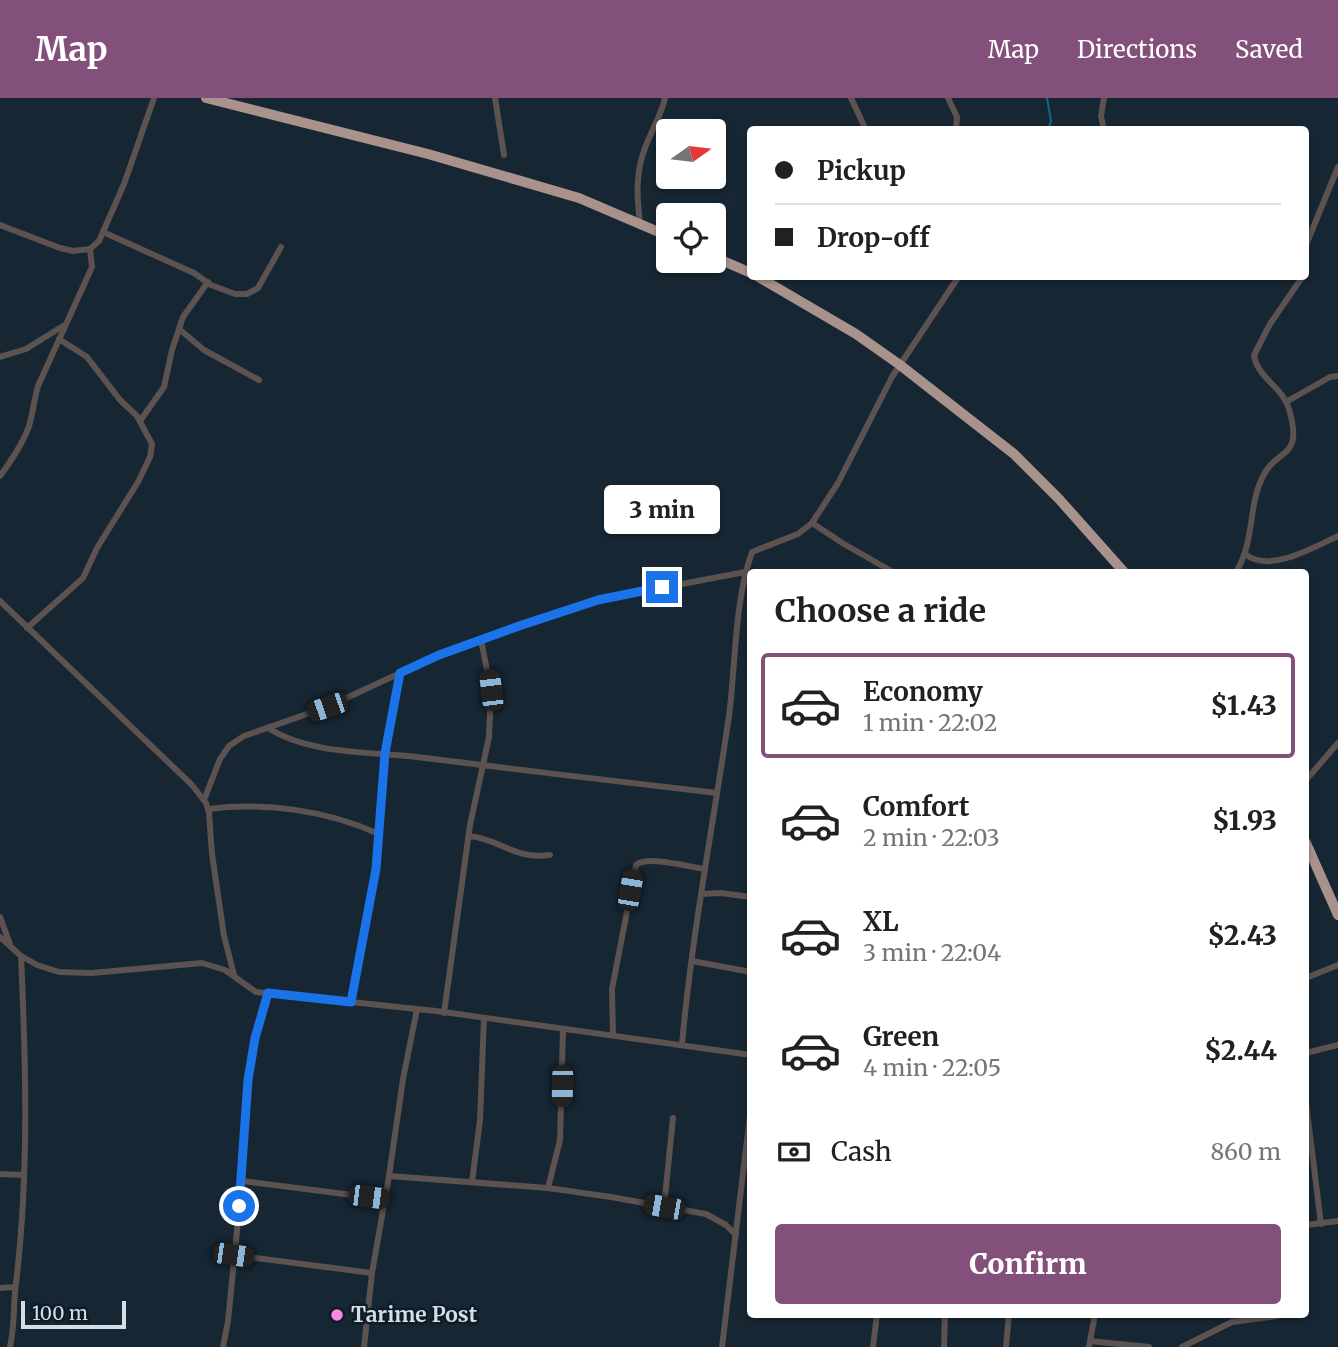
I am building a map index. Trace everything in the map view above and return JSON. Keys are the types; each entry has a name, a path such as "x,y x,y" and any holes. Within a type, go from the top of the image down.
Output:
{"highway":[{"path":"206,98 428,154 579,198 656,232"},
{"path":"726,262 747,271"},
{"path":"764,280 856,334 1014,454 1059,499 1121,569"},
{"path":"1309,850 1338,915"}],"street":[{"path":"0,225 60,248 73,251 90,249 99,241 124,184 154,98"},
{"path":"495,98 504,155"},
{"path":"640,226 637,178 644,150 665,98"},
{"path":"851,98 864,126"},
{"path":"948,98 957,117 956,126"},
{"path":"1103,126 1101,116 1104,98"},
{"path":"1309,238 1335,181 1338,167"},
{"path":"103,232 194,273 222,290 235,293 251,293 263,280 281,247"},
{"path":"0,476 29,426 32,404 92,267 90,249"},
{"path":"682,1044 701,894 731,702 745,572 752,552 798,534 813,523 838,483 883,392 955,280"},
{"path":"1238,569 1245,554 1261,479 1271,465 1289,451 1293,443 1286,402 1258,369 1254,355 1270,324 1300,280"},
{"path":"140,421 164,387 183,317 208,282"},
{"path":"0,357 26,349 65,324"},
{"path":"179,329 204,349 259,380"},
{"path":"27,628 83,578 97,548 138,482 150,457 152,444 140,421 87,357 59,339"},
{"path":"1286,402 1330,377 1338,376"},
{"path":"813,523 887,569"},
{"path":"1245,554 1253,560 1265,562 1302,554 1338,536"},
{"path":"204,800 220,759 229,746 244,736 327,707 439,655 598,600 745,572"},
{"path":"0,601 192,785 204,800 208,809 223,936 235,977"},
{"path":"444,1013 469,836 489,737 491,716 488,672 481,640"},
{"path":"351,1002 376,869 385,753 400,673"},
{"path":"268,728 302,742 331,748 718,793"},
{"path":"1309,777 1338,743"},
{"path":"208,809 239,807 311,812 353,822 379,834"},
{"path":"469,836 485,838 519,855 550,855"},
{"path":"613,1035 612,989 636,865 650,861 705,869"},
{"path":"701,894 722,893 747,896"},
{"path":"0,917 11,947"},
{"path":"0,937 21,956 59,972 92,974 202,963 225,970 256,992 417,1009 747,1054"},
{"path":"10,1347 21,1238 23,1175 25,1048 21,956"},
{"path":"692,961 747,971"},
{"path":"1309,977 1338,965"},
{"path":"223,1347 242,1181 248,1080 255,1038 268,993"},
{"path":"364,1347 372,1273 417,1009"},
{"path":"472,1182 480,1120 484,1018"},
{"path":"548,1188 560,1140 563,1029"},
{"path":"1309,1052 1338,1045"},
{"path":"664,1207 673,1118"},
{"path":"1309,1127 1321,1224"},
{"path":"722,1347 747,1141"},
{"path":"0,1174 23,1175"},
{"path":"388,1176 548,1188 706,1214 726,1225 736,1235"},
{"path":"242,1181 384,1199"},
{"path":"1309,1225 1338,1221"},
{"path":"233,1255 372,1273"},
{"path":"0,1287 15,1287"},
{"path":"873,1347 877,1318"},
{"path":"944,1347 945,1318"},
{"path":"1006,1347 1009,1318"},
{"path":"1094,1318 1090,1344 1149,1347"},
{"path":"1182,1347 1232,1322 1262,1318"}],"waterway":[{"path":"1047,98 1049,126"}],"place":[{"name":"Tarime Post","path":"337,1315"}],"route":[{"path":"239,1206 248,1080 255,1038 268,993 351,1002 376,869 385,753 400,673 439,655 598,600 662,587"}]}
